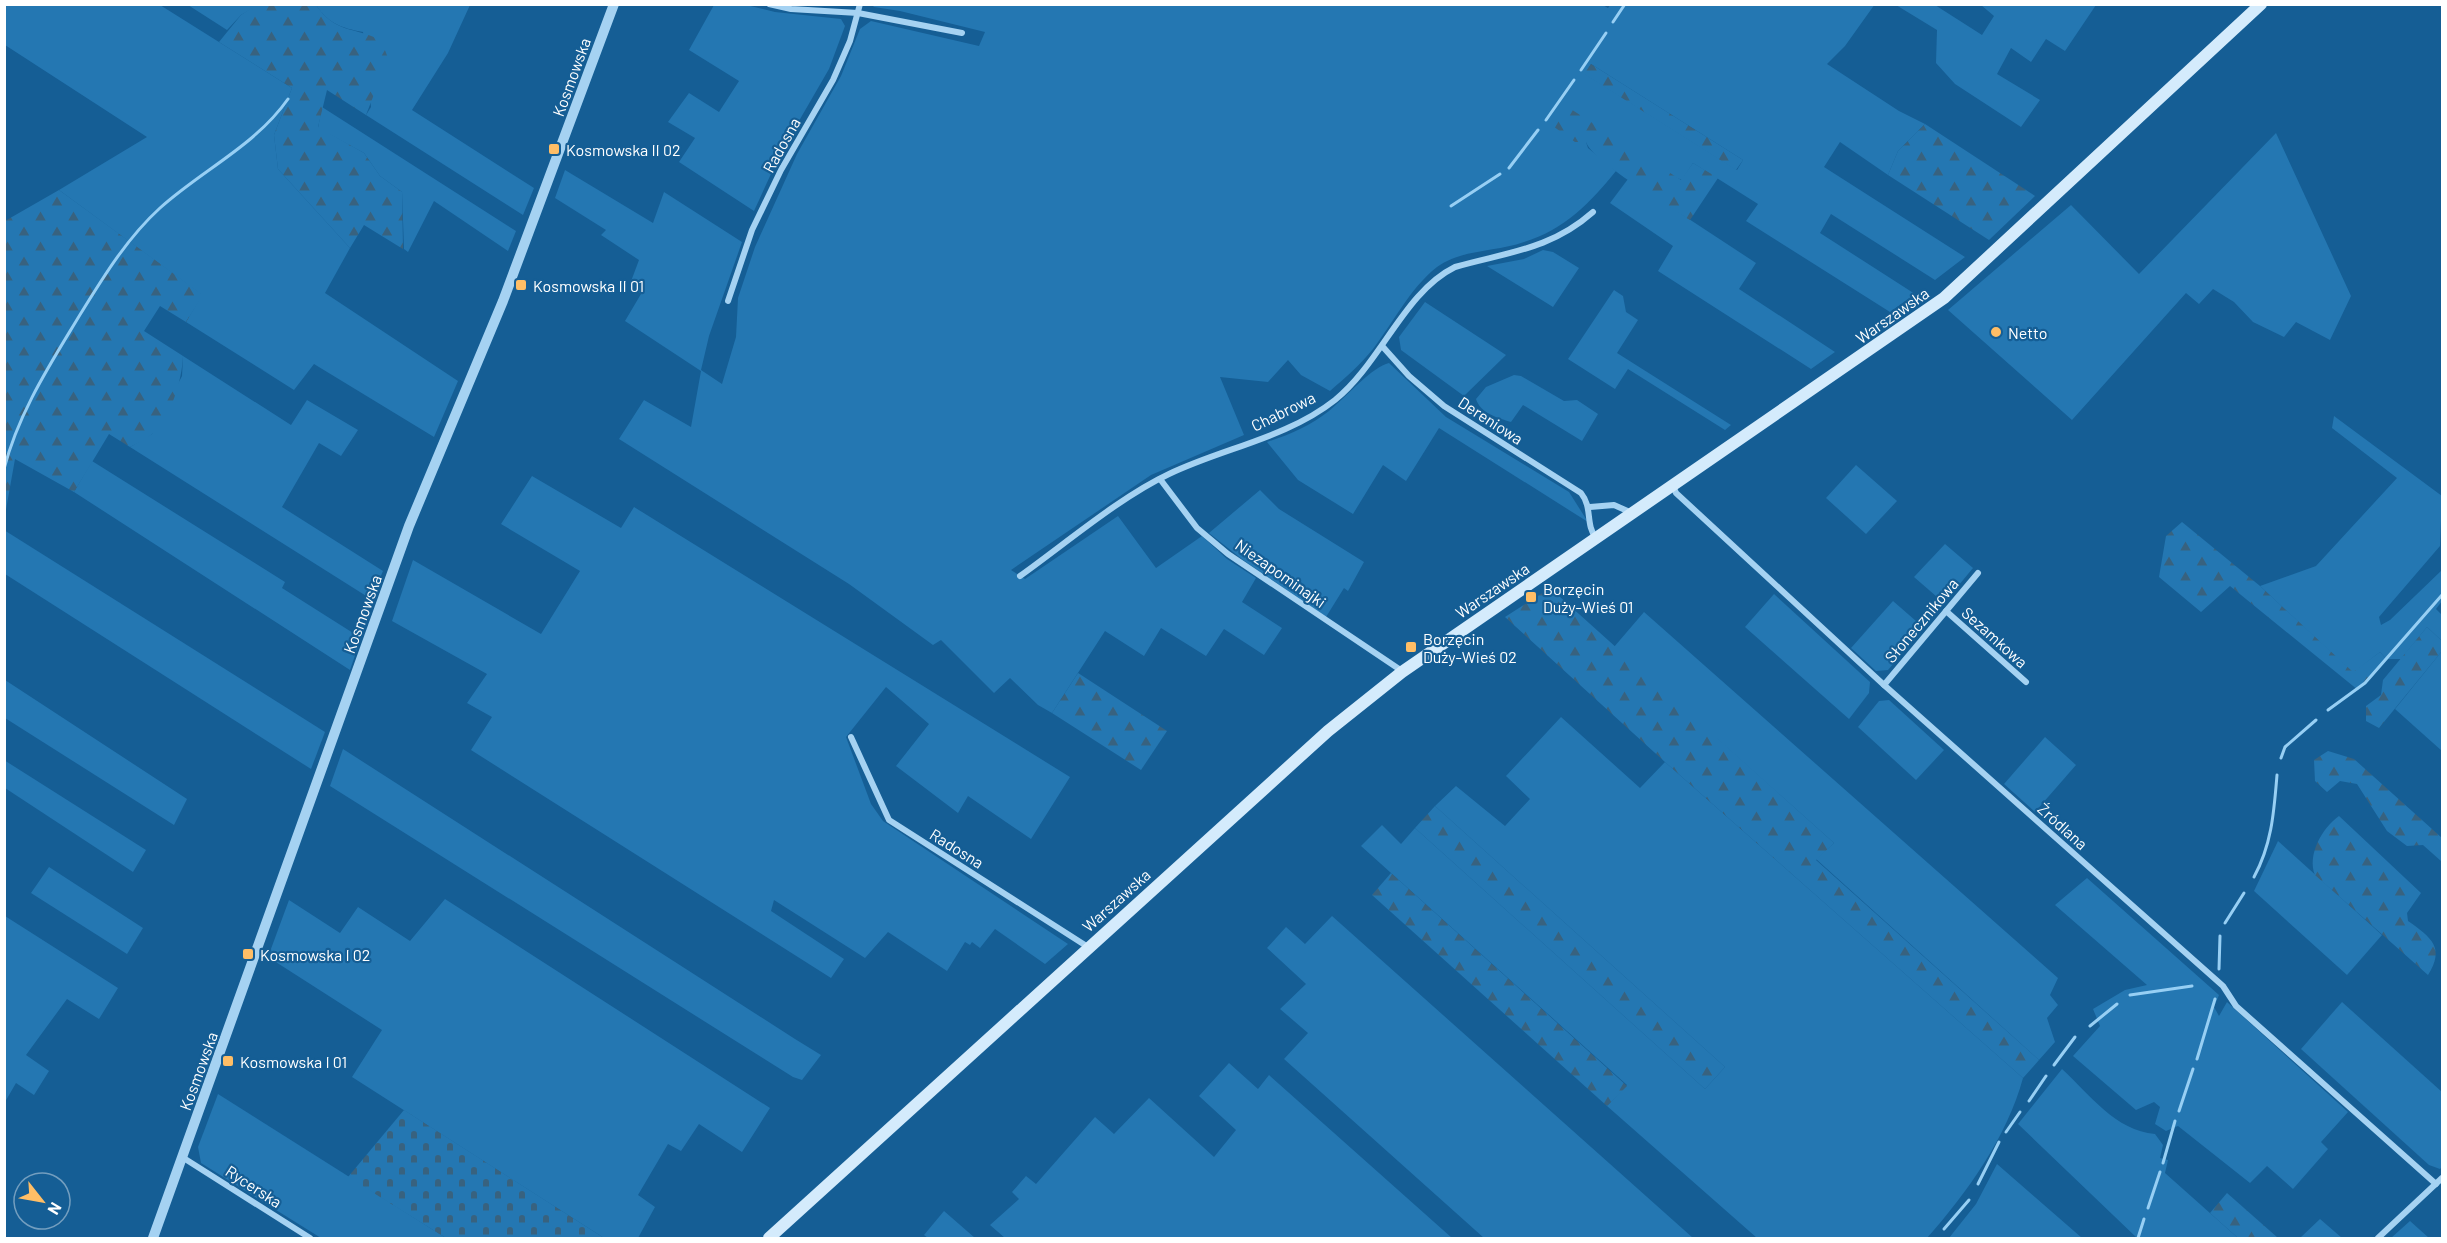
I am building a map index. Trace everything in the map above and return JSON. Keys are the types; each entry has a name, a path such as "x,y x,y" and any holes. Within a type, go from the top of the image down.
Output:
{"main road":[{"name":"Warszawska","path":"769,1239 1328,731 1402,672 1944,298 2261,4"}],"street":[{"name":"Kosmowska","path":"153,1239 409,526 503,301 614,4"},
{"path":"769,4 791,9 858,13 962,33"},
{"name":"Radosna","path":"728,301 752,230 781,170 833,80 850,41 860,4"},
{"name":"Chabrowa","path":"1020,576 1144,487 1312,415 1334,400 1360,377 1404,315 1428,285 1442,273 1465,264 1544,244 1559,237 1593,212"},
{"name":"Dereniowa","path":"1383,347 1409,376 1444,406 1581,493 1590,507"},
{"name":"Niezapominajki","path":"1160,479 1197,528 1228,554 1402,672"},
{"name":"Źródlana","path":"1673,486 1676,493 1884,685 2223,986 2235,1006 2436,1184"},
{"path":"1596,538 1589,528 1590,507 1614,505 1632,513"},
{"name":"Słonecznikowa","path":"1884,685 1978,573"},
{"name":"Sezamkowa","path":"1946,611 2026,682"},
{"name":"Radosna","path":"851,737 889,820 1088,947"},
{"name":"Rycerska","path":"182,1157 310,1239"},
{"path":"2378,1239 2442,1178"}],"green space":[{"path":"258,4 316,5 323,14 338,25 381,40 388,58 366,115 327,90 318,127 364,153 380,176 402,192 403,249 364,225 350,248 278,169 274,135 292,88 219,42 241,15"},
{"path":"1601,4 1608,8 1611,4 1875,4 1845,46 1827,64 1899,111 1925,124 1898,151 1888,175 1840,142 1824,167 1965,257 1935,280 1831,214 1820,233 1915,294 1890,312 1746,221 1758,204 1693,163 1682,180 1586,142 1588,148 1616,171 1576,214 1538,237 1457,257 1437,267 1410,295 1368,355 1330,391 1301,375 1288,360 1268,382 1220,377 1244,435 1151,475 1011,570 1025,579 1118,516 1156,568 1202,536 1227,559 1256,578 1242,602 1282,628 1264,655 1224,629 1206,656 1161,628 1144,656 1105,631 1052,713 1038,705 1010,678 994,693 941,640 933,645 849,584 619,439 644,400 691,427 701,371 625,321 641,294 630,284 639,260 601,235 606,230 555,198 565,170 653,223 664,192 742,242 709,336 701,370 722,384 736,337 738,298 755,247 797,154 841,76 860,29 871,21 979,46 985,32 872,5","holes":["1591,64 1743,160 1737,170 1585,74"]},
{"path":"4,5 160,5 292,88 274,135 278,169 350,248 325,293 458,381 434,437 314,364 294,390 186,322 202,295 59,190 147,137 5,45"},
{"path":"188,5 258,5 241,15 227,30"},
{"path":"316,5 470,5 448,53 412,110 534,188 523,215 366,115 371,107 363,32 336,24"},
{"path":"714,5 746,5 775,12 841,19 845,26 829,69 781,152 754,211 679,162 695,138 668,122 689,93 719,112 739,81 689,50"},
{"path":"1896,5 1935,5 1982,35 1994,16 1981,5 2096,5 2065,51 2046,39 2031,62 2011,48 1997,74 2040,100 2021,127 1955,84 1936,63 1937,30"},
{"path":"1591,64 1743,160 1736,170 1584,74"},
{"path":"1563,104 1681,180 1693,163 1718,178 1690,220 1616,172 1591,150 1586,142 1575,142 1550,124"},
{"path":"322,107 516,231 508,251 434,201 408,252 404,249 402,192 380,176 364,153 318,128"},
{"path":"1925,124 2035,196 1989,240 1888,175 1898,151"},
{"path":"2276,133 2351,296 2330,340 2296,322 2284,337 2253,322 2234,302 2213,289 2199,304 2186,293 2072,420 1948,310 2071,205 2139,274"},
{"path":"1628,179 1756,263 1739,289 1835,352 1811,369 1658,271 1673,246 1610,203"},
{"path":"59,190 203,295 186,322 160,306 144,331 183,356 180,376 170,409 149,437 130,447 109,434 74,492 15,459 5,515 5,221"},
{"path":"1543,250 1553,252 1579,268 1553,307 1487,266 1524,259"},
{"path":"1614,290 1623,296 1626,312 1638,320 1617,353 1731,425 1725,430 1628,369 1615,389 1568,359"},
{"path":"1425,302 1506,355 1464,396 1401,350 1399,337"},
{"path":"183,356 291,425 307,400 358,430 341,456 319,443 282,507 383,571 371,599 130,447 152,434 182,376"},
{"path":"1389,363 1446,417 1569,492 1588,522 1439,428 1406,481 1383,465 1353,514 1298,480 1267,442 1314,421 1329,411 1367,376 1382,365"},
{"path":"1514,375 1521,376 1564,401 1577,400 1598,414 1582,441 1523,405 1511,422 1481,408 1476,399 1486,387"},
{"path":"2334,416 2442,496 2440,546 2379,617 2381,625 2390,620 2442,570 2442,601 2436,609 2442,615 2442,641 2427,627 2401,659 2386,659 2380,652 2353,673 2260,586 2316,566 2397,478 2332,428"},
{"path":"92,461 285,582 282,588 361,638 350,670 74,492"},
{"path":"1856,465 1897,501 1866,534 1826,498"},
{"path":"532,476 621,528 634,507 1070,777 1031,839 968,796 958,813 896,766 929,724 886,687 846,737 871,804 883,821 1068,944 1045,964 995,929 980,948 972,942 970,945 965,942 947,971 888,932 865,958 774,900 771,911 844,959 831,978 471,750 492,717 467,703 487,674 392,621 413,560 541,634 580,571 501,524"},
{"path":"1260,490 1279,509 1364,562 1348,591 1344,588 1326,617 1243,560 1209,533"},
{"path":"2182,522 2260,586 2353,672 2380,652 2386,659 2358,690 2230,586 2201,612 2159,577 2166,536"},
{"path":"4,530 325,732 311,769 5,574"},
{"path":"1945,544 1973,568 1944,603 1914,577"},
{"path":"1550,588 1834,843 1816,860 2039,1060 2023,1078 1665,762 1505,617"},
{"path":"1774,594 1870,682 1869,693 1849,719 1745,627"},
{"path":"1893,601 1924,628 1888,670 1876,671 1851,648"},
{"path":"1644,612 2058,978 2050,995 2058,1005 2047,1018 2055,1042 2039,1060 1816,859 1834,843 1614,647"},
{"path":"2427,627 2442,641 2442,651 2379,728 2366,721 2366,706 2381,695 2383,680"},
{"path":"2442,651 2442,751 2395,709"},
{"path":"1078,673 1167,731 1141,770 1052,713"},
{"path":"5,680 187,799 174,825 5,718"},
{"path":"1889,700 1944,750 1916,780 1858,727 1879,701"},
{"path":"1561,717 1640,788 1665,762 2023,1078 2007,1122 1984,1163 1957,1202 1927,1238 1757,1238 1607,1106 1627,1085 1361,846 1382,825 1401,844 1415,828 1705,1089 1725,1067 1435,806 1456,786 1505,826 1530,799 1506,776"},
{"path":"2045,737 2076,765 2035,812 2004,784"},
{"path":"343,749 821,1055 802,1080 793,1077 330,786"},
{"path":"2328,751 2354,759 2442,838 2442,867 2441,861 2423,845 2407,846 2387,831 2357,784 2340,781 2327,792 2315,781 2314,760"},
{"path":"4,760 146,850 133,872 5,788"},
{"path":"1435,806 1725,1067 1705,1089 1415,828"},
{"path":"2339,816 2421,893 2407,913 2408,921 2424,933 2433,944 2435,958 2428,975 2315,875 2313,859 2318,843 2327,827"},
{"path":"2278,841 2382,935 2347,975 2254,891"},
{"path":"49,867 143,928 127,954 31,893"},
{"path":"1391,873 1627,1086 1607,1106 1372,895"},
{"path":"2087,878 2219,995 2214,1007 2219,1016 2227,1002 2348,1112 2321,1142 2328,1149 2293,1189 2267,1166 2250,1183 2178,1126 2166,1131 2155,1124 2160,1107 2154,1102 2136,1110 2073,1056 2100,1026 2093,1009 2125,990 2147,985 2055,905"},
{"path":"445,899 770,1108 742,1152 699,1124 681,1151 668,1144 638,1195 655,1207 638,1238 604,1238 352,1077 382,1030 268,957 289,900 340,933 358,907 410,941"},
{"path":"5,916 118,988 99,1019 67,999 26,1055 49,1071 34,1095 16,1083 5,1102"},
{"path":"1332,916 1693,1238 1484,1238 1284,1059 1308,1033 1280,1009 1306,984 1267,948 1286,927 1305,944"},
{"path":"2342,1002 2442,1092 2442,1167 2440,1169 2429,1165 2301,1049"},
{"path":"1229,1063 1258,1089 1269,1075 1452,1238 1005,1238 990,1225 1019,1199 1012,1192 1026,1176 1036,1184 1095,1117 1114,1134 1149,1098 1214,1157 1236,1130 1199,1096"},
{"path":"2062,1069 2116,1119 2141,1131 2155,1134 2163,1145 2160,1158 2168,1160 2165,1173 2238,1238 2137,1238 2018,1124"},
{"path":"218,1094 446,1238 321,1238 201,1163 198,1147"},
{"path":"404,1110 604,1238 446,1238 348,1177"},
{"path":"1997,1164 2082,1238 1949,1238 1976,1204"},
{"path":"2227,1193 2278,1238 2238,1238 2210,1213"},
{"path":"944,1211 975,1238 928,1238 924,1235"},
{"path":"2320,1219 2342,1238 2300,1238"},
{"path":"2410,1221 2429,1238 2391,1238"}],"waterway":[{"path":"1613,22 1625,4"},
{"path":"1581,70 1606,33"},
{"path":"1546,120 1574,80"},
{"path":"4,469 17,429 35,391 87,303 125,246 176,194 260,131 288,99"},
{"path":"1509,168 1538,130"},
{"path":"1451,206 1500,174"},
{"path":"2328,710 2365,683 2442,595"},
{"path":"2281,758 2285,747 2316,720"},
{"path":"2254,877 2268,840 2277,775"},
{"path":"2225,923 2244,893"},
{"path":"2219,969 2220,936"},
{"path":"2130,995 2192,986"},
{"path":"2197,1059 2215,999"},
{"path":"2090,1026 2117,1004"},
{"path":"2054,1065 2075,1037"},
{"path":"2179,1111 2193,1069"},
{"path":"2029,1101 2046,1076"},
{"path":"2006,1132 2020,1112"},
{"path":"2163,1163 2175,1121"},
{"path":"1978,1184 1999,1142"},
{"path":"2148,1208 2160,1172"},
{"path":"1944,1229 1969,1200"},
{"path":"2138,1238 2144,1219"}],"place":[{"name":"Kosmowska II 02","path":"554,149"},
{"name":"Kosmowska II 01","path":"521,285"},
{"name":"Netto","path":"1996,332"},
{"name":"Borzęcin Duży-Wieś 01","path":"1531,597"},
{"name":"Borzęcin Duży-Wieś 02","path":"1411,647"},
{"name":"Kosmowska I 02","path":"248,954"},
{"name":"Kosmowska I 01","path":"228,1061"}]}
